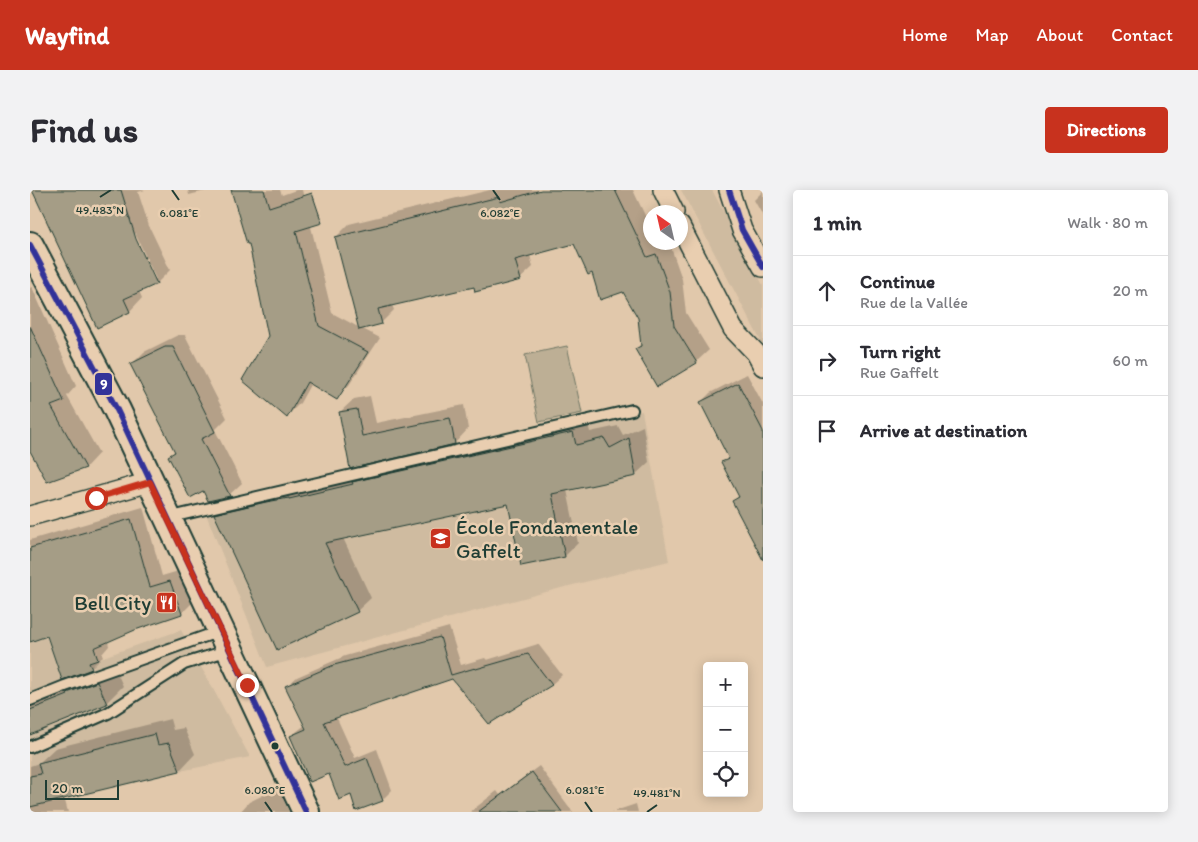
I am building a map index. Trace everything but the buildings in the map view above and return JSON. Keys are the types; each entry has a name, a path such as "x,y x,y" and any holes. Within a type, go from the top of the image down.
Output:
{"main road":[{"path":"32,253 117,410 306,812"}],"street":[{"path":"663,190 670,205"},
{"path":"730,190 742,230 763,267"},
{"path":"688,242 733,329 756,353 763,366"},
{"path":"30,516 150,482"}],"lane":[{"path":"167,518 632,410"},
{"path":"30,700 65,686 226,640"},
{"path":"30,746 108,713 184,664 226,640"}],"shaded area":[{"path":"681,190 712,190 763,285 763,345"},
{"path":"567,346 582,413 539,422 525,355"},
{"name":"École Fondamentale Gaffelt","path":"642,411 669,561 267,667 206,514"},
{"path":"39,616 60,672 181,630 250,757 180,771 30,808 30,619"}],"transit line":[{"name":"9","path":"729,190 742,230 763,267"},
{"name":"9","path":"30,245 117,410 306,812"}],"place":[{"name":"École Fondamentale Gaffelt","path":"440,538"},
{"name":"Bell City","path":"167,602"}],"route":[{"path":"96,498 150,482 247,685"}]}
